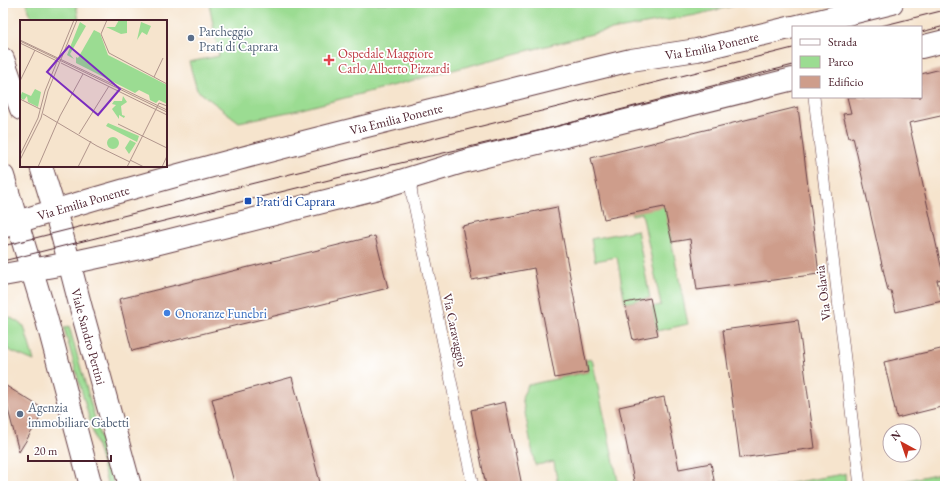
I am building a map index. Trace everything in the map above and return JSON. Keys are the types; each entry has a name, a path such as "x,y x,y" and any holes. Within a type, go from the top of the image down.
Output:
{"main road":[{"name":"Via Emilia Ponente","path":"798,26 892,3"},
{"name":"Via Emilia Ponente","path":"10,224 119,191 281,148 594,69 631,60 697,50 792,27"},
{"path":"922,47 945,41"},
{"path":"3,59 20,106"},
{"path":"3,275 135,249 371,190 462,162 792,79"},
{"name":"Viale Sandro Pertini","path":"42,167 70,263 130,486"},
{"path":"3,176 10,224 31,269 46,317 91,486"}],"lane":[{"name":"Via Oslavia","path":"814,98 860,486"},
{"name":"Via Caravaggio","path":"410,179 412,196 473,486"}],"green space":[{"path":"26,3 76,3 79,20 33,20"},
{"name":"Ospedale Maggiore Carlo Alberto Pizzardi","path":"209,3 745,3 696,15 600,32 298,110 239,122 197,90 189,62 219,56"},
{"path":"660,184 688,324 657,331 652,307 661,305 642,213 632,215 627,192"},
{"path":"637,230 650,298 625,303 617,257 595,261 591,239"},
{"path":"3,313 24,326 34,361 8,350 3,331"},
{"path":"69,326 114,486 108,486 64,328"},
{"path":"592,359 619,486 558,486 554,462 535,465 522,397 528,385 588,372 586,360"},
{"path":"945,472 945,486 880,486"},
{"path":"845,473 846,486 774,486 843,474"}],"building":[{"path":"945,68 945,115 909,123 944,279 937,280 942,301 896,312 891,291 888,291 853,137 849,138 843,114 851,113 847,98 922,98 922,74"},
{"path":"798,107 819,274 697,290 690,239 672,242 664,207 604,219 591,158"},
{"path":"557,207 588,372 555,378 534,268 472,280 462,226"},
{"path":"375,236 388,288 132,351 119,299"},
{"path":"650,298 658,335 633,340 625,303"},
{"path":"798,320 815,448 740,458 723,330"},
{"path":"945,348 945,406 897,418 884,362"},
{"path":"292,377 321,486 235,486 212,399"},
{"path":"3,384 45,410 19,452 3,390"},
{"path":"664,397 679,469 711,463 715,486 635,486 619,407"},
{"path":"505,402 522,486 486,486 471,410"}],"tram line":[{"path":"881,26 945,10"},
{"path":"922,32 945,26"},
{"path":"3,246 792,48"},
{"path":"3,261 345,176 550,128 792,65"}],"place":[{"name":"Parcheggio Prati di Caprara","path":"191,38"},
{"name":"Ospedale Maggiore Carlo Alberto Pizzardi","path":"329,60"},
{"name":"Prati di Caprara","path":"248,201"},
{"name":"Onoranze Funebri","path":"167,313"},
{"name":"Agenzia immobiliare Gabetti","path":"20,414"}]}
